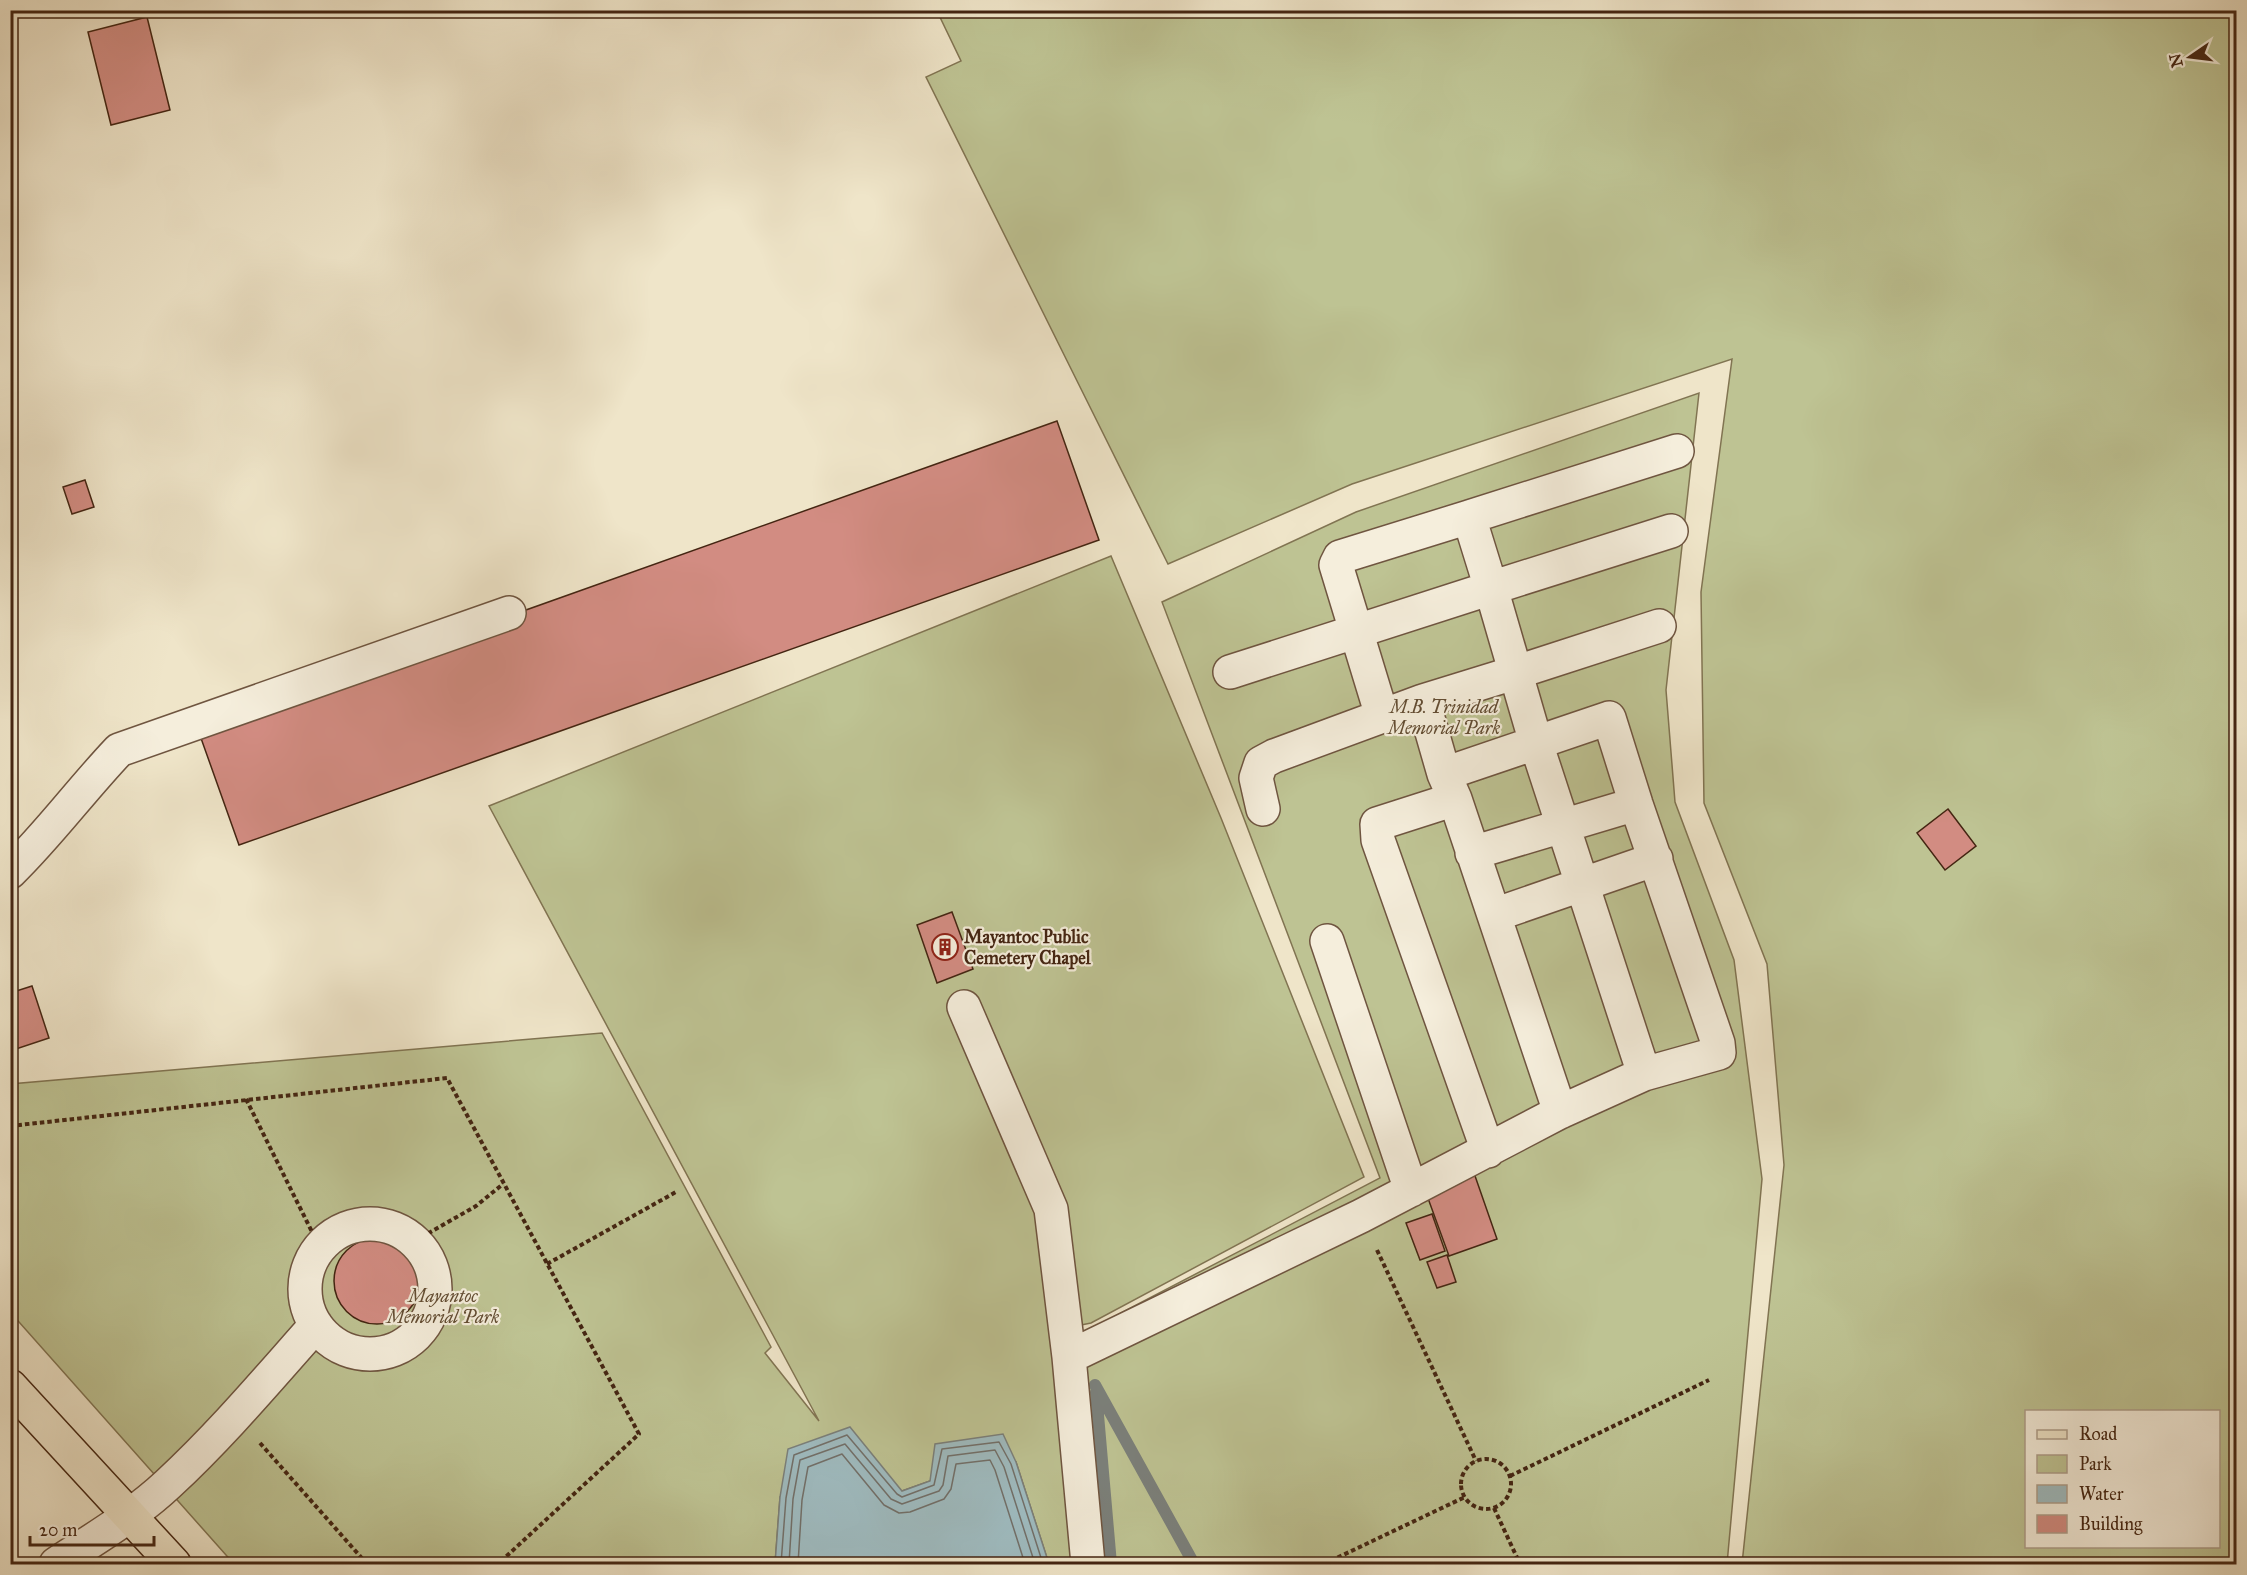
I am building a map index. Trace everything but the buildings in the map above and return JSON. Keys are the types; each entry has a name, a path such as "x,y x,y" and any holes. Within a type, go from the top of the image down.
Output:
{"main road":[{"path":"10,1386 174,1564"}],"street":[{"path":"1382,716 1336,565 1340,556 1677,451"},
{"path":"1469,517 1517,672 1536,743 1644,1074"},
{"path":"1230,672 1671,531"},
{"path":"10,872 32,850 118,750 509,613"},
{"path":"1263,809 1256,778 1261,763 1423,701 1659,626"},
{"path":"1423,701 1449,787 1560,1112"},
{"path":"1069,1357 1361,1216 1488,1151 1560,1112 1644,1074 1719,1053 1718,1043 1609,718 1536,743 1377,824 1378,840 1488,1151"},
{"path":"1472,853 1636,804"},
{"path":"1494,915 1656,859"},
{"path":"1327,941 1411,1190"},
{"path":"964,1007 1051,1209 1069,1357 1088,1564"},
{"path":"376,1224 397,1229 415,1242 428,1259 434,1280 434,1302 426,1322 412,1339 393,1351 372,1354 350,1352 330,1342 316,1325 307,1306 304,1285 309,1264 319,1246 336,1232 355,1225 376,1224"},
{"path":"56,1564 129,1516 167,1485 236,1415 316,1325"}],"path":[{"path":"10,1126 447,1078 639,1434 498,1564"},
{"path":"246,1099 319,1246"},
{"path":"415,1242 476,1206 503,1184"},
{"path":"547,1264 676,1192"},
{"path":"1361,1216 1476,1461"},
{"path":"1510,1476 1709,1380"},
{"path":"236,1415 367,1564"},
{"path":"1492,1459 1506,1468 1510,1476 1511,1491 1507,1499 1494,1508 1478,1508 1465,1497 1461,1481 1464,1473 1476,1461 1492,1459"},
{"path":"1324,1564 1465,1497"},
{"path":"1494,1508 1520,1564"}],"green space":[{"path":"937,11 2236,11 2236,1564 1742,1564 1784,1165 1767,964 1704,803 1701,592 1732,359 1352,484 1168,564 926,77 961,61"},
{"path":"1699,393 1666,690 1675,802 1734,960 1762,1179 1727,1564 1049,1564 1016,1462 930,1481 902,1491 780,1497 775,1564 234,1564 11,1313 10,1084 602,1033 771,1347 765,1353 819,1421 489,806 1111,556 1221,818 1364,1177 1091,1323 1056,1330 1069,1356 1090,1329 1380,1178 1162,602 1356,512"}],"water":[{"path":"850,1427 902,1491 930,1481 935,1444 1003,1434 1016,1462 1049,1564 775,1564 780,1497 788,1449"}],"waterway":[{"path":"1095,1385 1194,1564"},
{"path":"1096,1392 1111,1564"}],"place":[{"name":"Mayantoc Public Cemetery Chapel","path":"945,947"}],"park label":[{"name":"M.B. Trinidad Memorial Park","path":"1444,717"},
{"name":"Mayantoc Memorial Park","path":"443,1306"}]}
